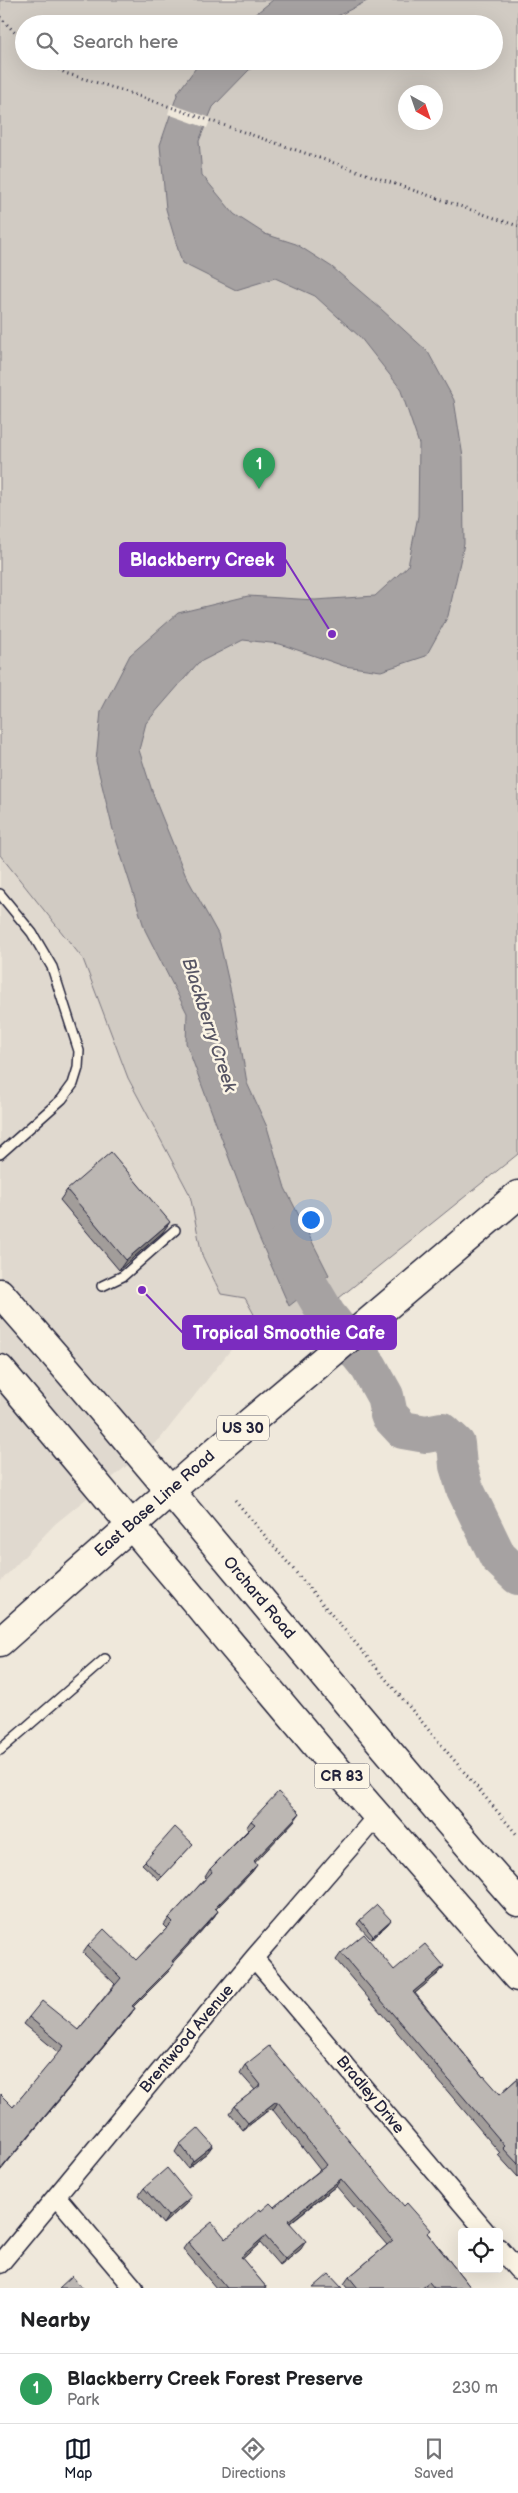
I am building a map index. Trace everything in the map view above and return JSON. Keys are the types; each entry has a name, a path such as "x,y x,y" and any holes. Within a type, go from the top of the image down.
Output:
{"main road":[{"name":"East Base Line Road","path":"0,1642 170,1491 518,1195"},
{"name":"Orchard Road","path":"0,1293 170,1491 410,1779 518,1902"},
{"path":"0,1369 131,1525"},
{"name":"CR 83","path":"131,1525 377,1816 518,1977"}],"street":[{"name":"Brentwood Avenue","path":"0,2264 254,1958 377,1816"},
{"name":"Bradley Drive","path":"254,1958 483,2228"},
{"path":"57,2197 134,2288"},
{"path":"503,2253 518,2270"}],"lane":[{"path":"0,894 32,933 52,967 79,1051 78,1068 73,1084 62,1099 0,1154"},
{"path":"102,1286 123,1276 176,1230"},
{"path":"0,1750 105,1659"}],"path":[{"path":"0,17 15,33"},
{"path":"60,70 518,226"},
{"path":"235,1500 518,1836"}],"shaded area":[{"path":"0,0 518,0 518,1154 303,1327 256,1318 245,1298 221,1294 202,1255 190,1195 128,1078 83,959 0,855"},
{"path":"0,855 83,959 128,1078 256,1318 160,1439 55,1524 0,1582"}],"water":[{"path":"273,0 369,0 340,15 254,15"},
{"path":"194,70 249,70 213,107 199,141 202,175 234,214 265,234 296,244 332,267 428,352 454,400 463,457 464,544 448,616 426,656 381,671 344,666 280,644 243,640 198,663 146,723 139,750 154,797 185,874 218,934 235,1010 247,1083 267,1127 285,1188 329,1275 289,1306 257,1233 186,1043 187,1013 145,930 113,830 96,761 101,711 130,655 178,613 248,596 315,600 375,596 408,566 418,516 419,444 400,388 360,337 315,296 275,278 236,290 182,263 166,209 160,145 178,92"}],"pier":[{"path":"171,104 211,118 207,128 168,114"}],"building":[{"path":"111,1152 170,1222 126,1260 67,1190"},
{"path":"278,1792 300,1813 254,1861 257,1865 215,1908 218,1911 172,1961 174,1964 132,2006 135,2008 0,2170 0,2094 13,2107 64,2046 29,2017 42,2001 78,2030 121,1978 88,1946 104,1929 136,1960 173,1922 169,1918 212,1872 210,1869 255,1824 251,1821"},
{"path":"175,1827 193,1844 162,1877 145,1861"},
{"path":"377,1905 391,1920 373,1936 360,1920"},
{"path":"364,1934 394,1970 425,1944 444,1966 413,1992 483,2077 500,2094 518,2078 518,2164 503,2148 505,2146 341,1953"},
{"path":"269,2046 404,2206 407,2203 431,2230 427,2233 471,2288 434,2288 429,2282 421,2288 358,2288 349,2277 393,2240 341,2179 288,2221 306,2241 285,2259 265,2236 241,2257 267,2288 227,2288 188,2242 212,2222 226,2239 260,2209 261,2211 270,2203 274,2207 327,2165 278,2102 275,2102 248,2123 234,2106 261,2085 245,2065"},
{"path":"198,2128 213,2145 193,2161 180,2144"},
{"path":"167,2168 191,2197 168,2216 144,2188"},
{"path":"329,2274 342,2288 313,2288"},
{"path":"72,2276 82,2288 59,2288"}],"waterway":[{"name":"Blackberry Creek","path":"285,1244 327,1315 369,1367 385,1396 389,1415 403,1430 426,1434 442,1431 456,1444 458,1466 465,1489 498,1557 518,1576"}],"place":[{"name":"Blackberry Creek Forest Preserve","path":"259,489"},
{"name":"Blackberry Creek","path":"332,634"},
{"name":"Tropical Smoothie Cafe","path":"142,1290"}]}
